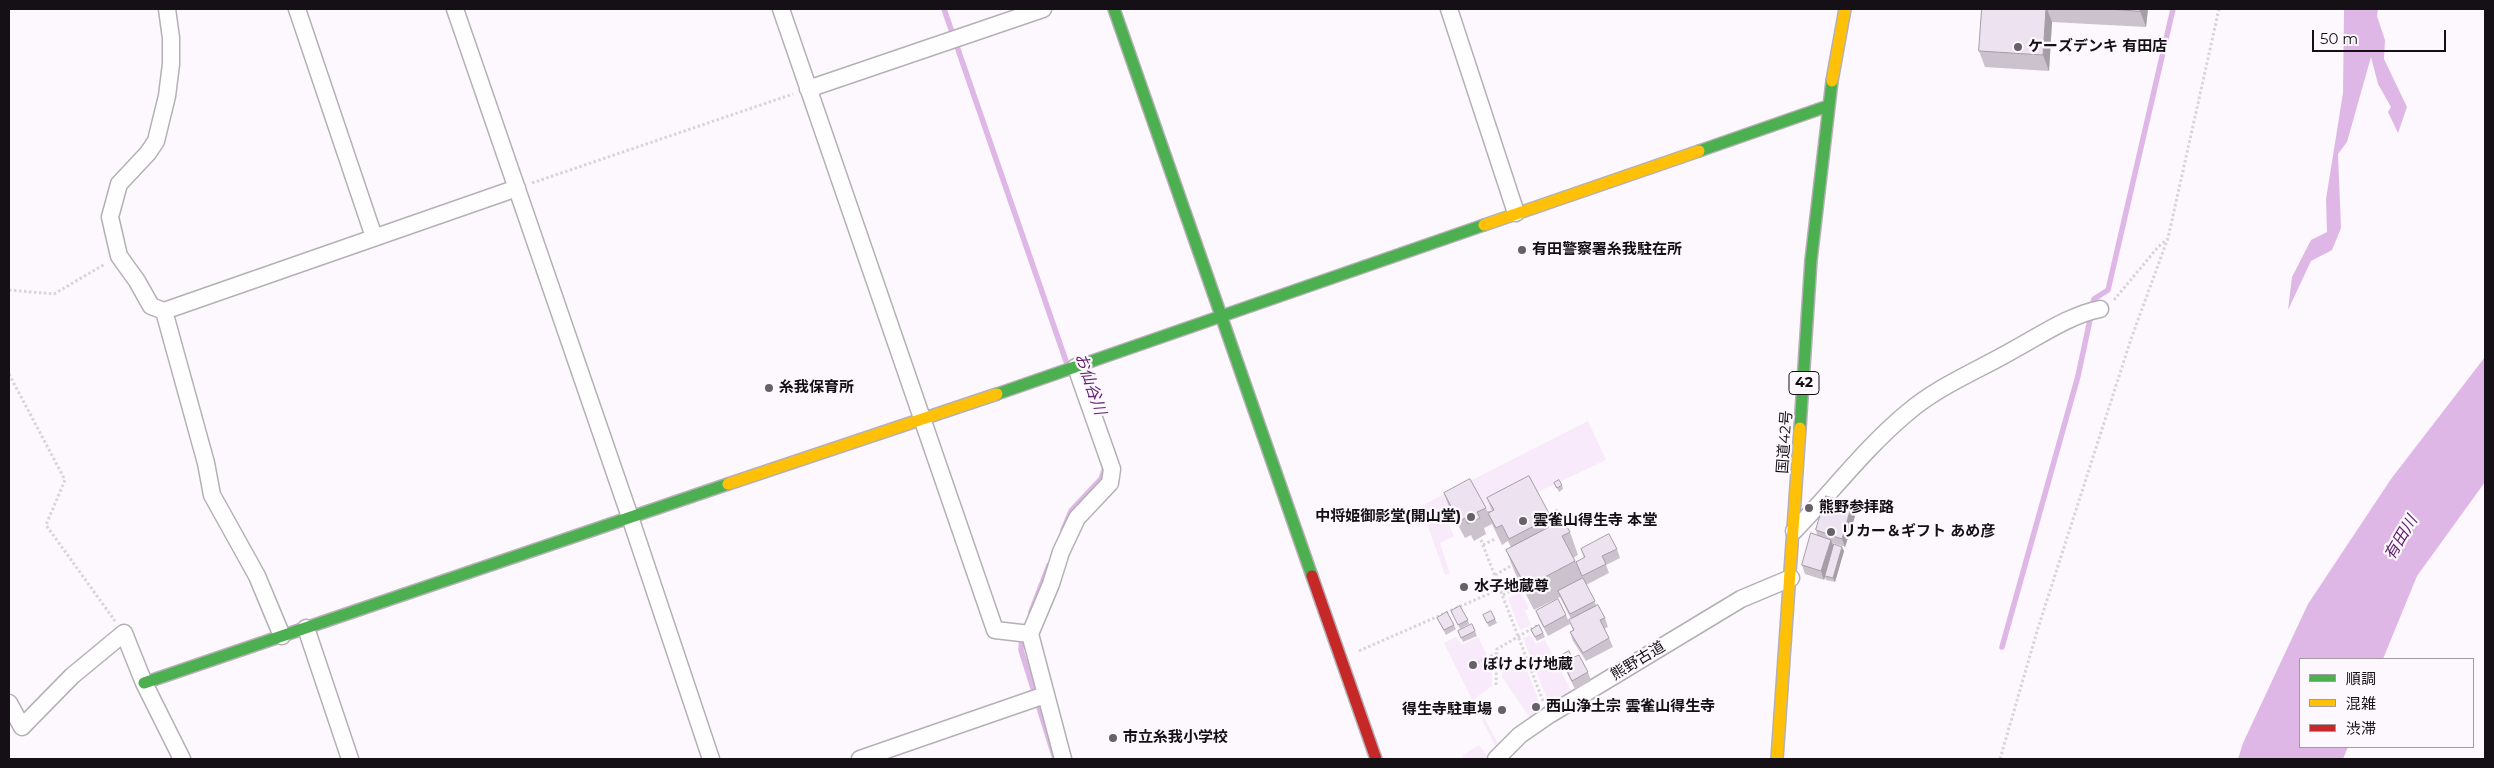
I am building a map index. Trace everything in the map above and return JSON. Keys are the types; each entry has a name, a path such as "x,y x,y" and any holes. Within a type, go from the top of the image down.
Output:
{"main road":[{"path":"1114,9 1376,759"},
{"name":"国道42号","path":"1777,759 1791,578 1811,260 1828,106 1844,9"},
{"path":"144,683 630,517 923,420 1828,106"}],"street":[{"path":"167,9 171,38 167,96 156,141 148,154 119,184 114,197 110,218 118,256 137,281 151,306 164,311 517,188"},
{"path":"297,9 374,237"},
{"path":"455,9 630,517 711,759"},
{"path":"781,9 994,630 1030,634"},
{"path":"808,89 1043,9"},
{"path":"1449,9 1516,214"},
{"path":"1794,531 1823,502 1864,453 1914,407 1937,390 2057,327 2088,312 2100,309"},
{"path":"164,311 206,464 212,495 257,576 282,636"},
{"path":"1063,759 1030,634 1062,552 1078,518 1110,483 1112,469 1076,367"},
{"name":"熊野古道","path":"1496,759 1520,736 1557,710 1741,599 1791,578"},
{"path":"306,628 350,759"},
{"path":"9,702 22,727 72,676 124,633 144,683 182,759"},
{"path":"860,759 1045,695"}],"path":[{"path":"2000,759 2038,628 2130,339 2168,238 2219,9"},
{"path":"517,188 808,89"},
{"path":"2100,309 2115,300 2158,246 2168,238"},
{"path":"9,290 54,294 118,256"},
{"path":"9,374 65,480 46,525 124,633"},
{"path":"1483,545 1495,539"},
{"path":"1481,540 1546,708"},
{"path":"1495,575 1516,563"},
{"path":"1502,595 1519,587"},
{"path":"1340,659 1500,589"},
{"path":"1496,684 1497,649 1538,626"},
{"path":"1477,663 1497,653"}],"shaded area":[{"path":"1588,421 1606,460 1489,515 1477,492 1443,510 1454,536 1440,543 1450,574 1445,575 1421,506"},
{"path":"1521,592 1529,608 1525,611 1531,625 1520,630 1508,598"},
{"path":"1531,635 1536,644 1545,640 1571,690 1549,704 1523,638"},
{"path":"1456,637 1462,645 1478,637 1487,655 1492,673 1492,686 1474,699 1498,743 1495,746 1444,643"},
{"path":"1523,660 1542,709 1530,718 1502,677 1504,667"},
{"path":"1479,745 1489,759 1464,759 1462,756"}],"water":[{"path":"2344,9 2378,9 2377,16 2385,40 2384,59 2407,107 2398,133 2388,112 2391,107 2378,84 2371,57 2347,142 2338,154 2341,228 2332,250 2311,261 2288,310 2292,277 2311,240 2327,232 2326,199 2343,93"},
{"name":"有田川","path":"2485,357 2485,482 2417,576 2383,658 2299,658 2299,748 2348,748 2343,759 2238,759 2243,743 2308,604 2391,479"}],"building":[{"path":"1982,9 2046,9 2043,55 1979,51"},
{"path":"2109,9 2140,9 2140,11"},
{"path":"1529,476 1551,517 1509,539 1502,525 1496,528 1488,513 1494,510 1487,498"},
{"path":"1470,479 1486,508 1477,512 1480,518 1468,524 1465,518 1459,522 1444,493"},
{"path":"1559,480 1562,485 1557,488 1554,483"},
{"path":"1826,496 1852,504 1842,539 1816,530"},
{"path":"1557,510 1562,520 1555,524 1549,514"},
{"path":"1563,520 1570,532 1562,536 1575,561 1526,587 1506,550"},
{"path":"1811,533 1831,540 1821,571 1802,565"},
{"path":"1609,534 1617,549 1602,556 1606,564 1582,576 1576,562 1585,557 1581,549"},
{"path":"1834,544 1842,547 1833,578 1825,576"},
{"path":"1583,578 1595,601 1570,614 1558,591"},
{"path":"1558,599 1566,615 1544,627 1536,611"},
{"path":"1598,605 1605,618 1600,620 1609,638 1583,653 1570,632 1574,630 1569,620"},
{"path":"1460,606 1468,620 1458,625 1451,611"},
{"path":"1491,611 1495,619 1487,623 1483,615"},
{"path":"1447,612 1454,625 1444,630 1437,618"},
{"path":"1472,624 1475,631 1461,638 1458,631"},
{"path":"1539,625 1543,633 1535,637 1531,630"},
{"path":"1569,651 1572,658 1579,655 1588,672 1572,681 1560,656"}],"waterway":[{"name":"お仙谷川","path":"944,9 1067,364"},
{"path":"2093,303 2094,299 2108,290 2173,9"},
{"path":"2002,647 2078,376 2091,315"},
{"name":"お仙谷川","path":"1063,530 1071,511 1101,479 1105,467"},
{"name":"お仙谷川","path":"1031,612 1049,565"},
{"name":"お仙谷川","path":"1022,634 1021,650 1055,759"}],"traffic: fast":[{"path":"1114,9 1312,576"},
{"path":"1800,428 1811,260 1832,81"},
{"path":"1699,151 1828,106"},
{"path":"997,394 1484,225"},
{"path":"144,683 728,484"}],"traffic: slow":[{"path":"1832,81 1845,9"},
{"path":"1484,225 1699,151"},
{"path":"728,484 997,394"},
{"path":"1777,759 1800,428"}],"traffic: jam":[{"path":"1312,576 1376,759"}],"place":[{"name":"ケーズデンキ 有田店","path":"2018,47"},
{"name":"有田警察署糸我駐在所","path":"1522,250"},
{"name":"糸我保育所","path":"769,388"},
{"name":"熊野参拝路","path":"1809,508"},
{"name":"中将姫御影堂(開山堂)","path":"1471,517"},
{"name":"雲雀山得生寺 本堂","path":"1523,521"},
{"name":"リカー＆ギフト あめ彦","path":"1831,532"},
{"name":"水子地蔵尊","path":"1464,587"},
{"name":"ぼけよけ地蔵","path":"1473,665"},
{"name":"西山浄土宗 雲雀山得生寺","path":"1536,707"},
{"name":"得生寺駐車場","path":"1502,710"},
{"name":"市立糸我小学校","path":"1113,738"}]}
